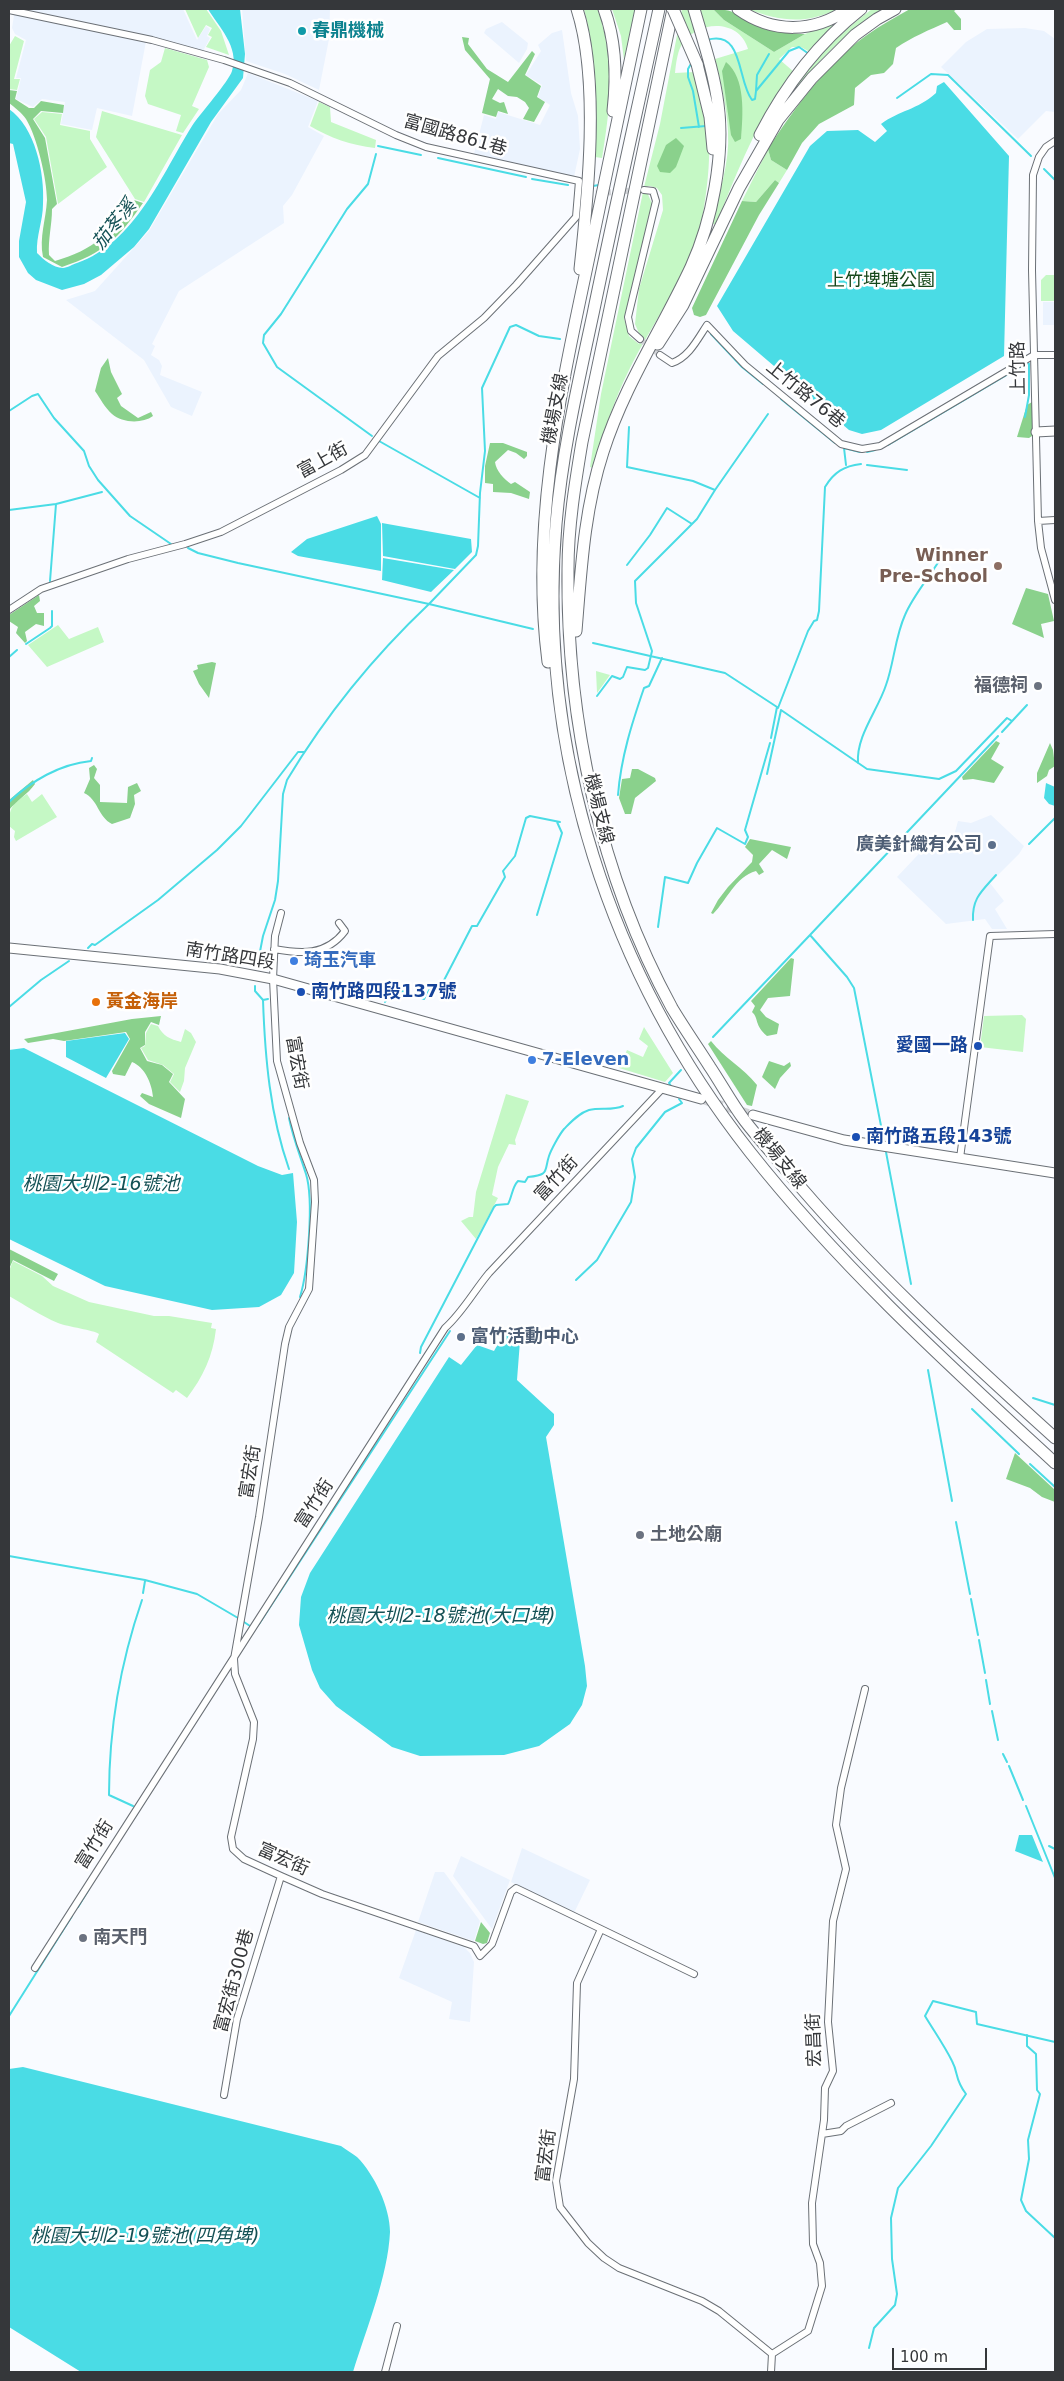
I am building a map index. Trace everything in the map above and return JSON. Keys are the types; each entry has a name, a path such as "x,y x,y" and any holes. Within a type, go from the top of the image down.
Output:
{"highway":[{"path":"573,333 588,165 587,67 585,44 577,9"},
{"path":"604,9 612,38 616,86 605,180"},
{"path":"562,727 545,637 544,541 550,463 560,396 641,9"},
{"name":"機場支線","path":"659,9 575,398 564,460 556,523 553,620 562,727 581,818 615,922 648,994 686,1062 749,1150 831,1246 893,1309 1055,1463"},
{"path":"673,9 697,64 704,90 712,135 712,196"},
{"name":"機場支線","path":"673,9 582,442 572,510 568,568 573,665 579,726 587,771 606,845 630,916 673,1008 744,1120 810,1198 908,1303 1055,1438"},
{"path":"573,665 582,559 594,486 603,452 619,409 691,266 712,196 718,163 720,127 718,105 708,58 694,9"},
{"path":"738,9 770,24 795,29 823,24 848,9"},
{"path":"739,188 751,153 772,112 803,66 841,26 861,9"},
{"path":"631,386 683,305 739,188 770,131 812,78 855,35 895,9"}],"street":[{"name":"富國路861巷","path":"9,10 145,38 261,72 295,85 396,136 426,147 579,181 578,195"},
{"name":"上竹路","path":"1055,141 1046,147 1039,157 1033,175 1032,270 1038,521 1041,548 1055,600"},
{"path":"640,340 631,331 628,317 656,201 653,191 644,190"},
{"name":"富上街","path":"9,610 41,589 128,559 221,532 365,455 438,356 484,318 576,217 578,195"},
{"name":"上竹路76巷","path":"660,355 672,363 679,361 687,354 707,325 745,365 841,444 862,450 880,446 1034,355"},
{"path":"1034,355 1055,355"},
{"path":"1036,432 1055,431"},
{"path":"1038,521 1055,520"},
{"name":"富宏街","path":"281,913 274,949 273,979 278,1067 300,1143 314,1180 315,1202 309,1289 289,1327 285,1344 259,1517 234,1659 235,1674 254,1722 253,1739 231,1837 233,1849 244,1859 322,1894 474,1946 480,1956 492,1944 510,1892 516,1888 601,1929 577,1984 574,2079 556,2181 560,2208 588,2243 618,2268 702,2300 719,2311 772,2354"},
{"path":"274,949 302,954 325,946 339,938 345,931 339,923"},
{"path":"960,1158 990,936 1055,934"},
{"name":"南竹路四段","path":"9,948 220,969 273,979 700,1100"},
{"name":"富竹街","path":"35,1968 445,1328 454,1320 489,1274 662,1089"},
{"path":"753,1115 844,1140 1055,1173"},
{"name":"宏昌街","path":"772,2354 808,2331 822,2286 820,2263 812,2244 812,2203 822,2134 825,2088 833,2071 828,2022 833,1921 846,1869 836,1825 841,1788 865,1689"},
{"name":"富宏街300巷","path":"224,2095 237,2019 281,1876"},
{"path":"601,1929 694,1974"},
{"path":"822,2134 841,2131 846,2126 891,2103"},
{"path":"385,2372 398,2326"},
{"path":"771,2372 772,2354"}],"shaded area":[{"path":"15,9 183,9 197,40 206,26 210,29 207,36 210,38 203,51 147,36 132,116 97,108 92,130 61,124 65,102 42,99 33,107 16,99 21,78 16,78 26,40 15,34 12,28"},
{"path":"242,9 330,9 329,39 319,90 285,74 246,61"},
{"path":"502,22 528,43 527,49 519,63 484,33 486,29"},
{"path":"1025,28 1044,31 1055,39 1055,112 1046,111 1018,139 941,67 966,42 987,29"},
{"path":"562,30 571,93 578,116 580,149 574,177 474,154 484,115 496,119 498,112 540,125 550,105 538,97 542,85 526,75 541,51 538,45 552,33"},
{"path":"248,73 318,101 308,127 324,136 292,195 283,206 284,223 179,291 152,344 155,346 151,355 159,360 162,366 160,375 202,392 192,416 171,407 144,360 66,300 95,291 149,231 218,114 241,90"},
{"path":"1043,302 1055,302 1055,325 1043,325"},
{"path":"991,815 1024,846 1019,854 990,883 1004,901 995,909 1007,929 992,929 985,919 946,924 897,877 930,842 952,843 958,821 971,823"},
{"path":"522,1848 590,1880 574,1913 511,1882"},
{"path":"461,1856 510,1880 492,1929 453,1876"},
{"path":"435,1872 444,1872 480,1921 474,1941 418,1922"},
{"path":"416,1930 464,1947 470,1953 474,1962 470,2022 449,2019 452,2002 399,1978"}],"green space":[{"path":"185,9 206,9 221,31 229,55 206,47 212,37 208,35 212,28 206,25 198,38"},
{"path":"584,9 598,9 607,47 610,83 608,119 602,158 595,157 593,64"},
{"path":"612,9 635,9 624,60 621,36"},
{"path":"682,9 713,9 724,20 774,52 805,34 849,14 810,52 801,47 792,47 779,59 794,72 781,89 759,126 740,165 716,225 711,223 723,178 728,144 725,104 715,59 748,49 743,39 736,32 717,26 706,27 697,31 688,37 681,46 675,73 695,72 707,121 709,157 704,207 699,229 683,271 624,380 609,417 593,468 590,467 601,394 643,192 647,192 653,206 624,318 629,336 639,344 641,338 635,324 639,289 663,210 662,195 657,188 644,187 660,124"},
{"path":"713,9 733,12 764,29 805,34 774,52 724,20"},
{"path":"747,9 838,9 814,17 792,20"},
{"path":"872,9 882,9 832,49 789,96 806,71 826,49"},
{"path":"910,9 957,9 954,11 961,19 961,30 954,30 947,22 914,37 896,48 893,64 884,73 871,75 855,88 854,105 819,124 802,143 787,170 771,160 768,149 800,103 825,73 867,35"},
{"path":"15,36 24,41 14,79 20,79 17,90 9,89 9,46"},
{"path":"462,37 469,38 468,44 487,69 508,82 532,51 535,54 525,75 541,86 537,97 545,102 534,122 523,119 529,108 525,102 517,97 508,96 498,89 492,99 500,103 504,102 508,114 498,111 496,117 482,113 490,79 465,50"},
{"path":"165,48 207,60 209,67 192,106 199,109 183,133 176,131 181,115 148,104 145,96 150,70 161,62"},
{"path":"726,62 737,77 742,98 741,139 735,142 731,135 722,71"},
{"path":"9,90 17,91 15,99 29,108 34,108 41,101 64,105 63,113 41,111 33,119 45,138 57,204 52,209 49,249 49,255 55,261 69,257 91,246 109,231 134,200 143,203 126,226 109,243 77,262 62,267 43,257 42,235 47,191 43,170 37,147 26,119 9,103"},
{"path":"319,102 330,107 331,122 376,140 375,148 341,140 310,126"},
{"path":"102,111 182,135 144,202 135,199 96,137"},
{"path":"42,112 62,114 60,125 90,131 90,139 107,167 58,204 46,137 34,119"},
{"path":"676,138 684,146 676,167 670,173 660,172 657,166 666,145"},
{"path":"768,149 771,160 787,170 779,183 775,180 756,202 742,201"},
{"path":"775,180 779,183 759,215 706,315 700,317 694,315 692,308 742,201 756,202"},
{"path":"1046,275 1055,275 1055,301 1041,301 1041,280"},
{"path":"108,358 111,372 122,394 117,398 121,406 138,418 151,412 153,416 138,421 126,421 116,417 107,409 95,391 101,368"},
{"path":"1032,402 1032,436 1029,438 1017,437 1027,405"},
{"path":"490,443 503,443 527,452 527,456 524,459 508,450 495,462 499,472 506,480 511,484 515,482 530,492 529,499 511,493 493,492 493,484 485,483 485,466"},
{"path":"1026,588 1048,594 1054,621 1041,624 1044,638 1012,624"},
{"path":"39,595 40,601 34,606 37,613 44,613 44,626 36,624 25,632 27,641 25,643 16,633 18,627 9,621 9,615"},
{"path":"58,625 69,639 98,627 104,642 47,667 28,645"},
{"path":"216,663 209,698 193,671 198,669 197,665"},
{"path":"596,671 610,675 597,693"},
{"path":"996,741 1000,743 991,759 1004,767 994,783 973,779 963,780 962,777"},
{"path":"1050,743 1055,766 1049,770 1047,776 1037,783 1037,773"},
{"path":"94,765 97,769 94,778 100,785 100,802 127,803 128,787 137,783 141,791 134,795 135,804 130,818 112,824 107,821 92,799 84,793 90,779 89,768"},
{"path":"632,769 638,769 655,778 656,781 635,798 631,814 625,814 619,798 622,779 630,778"},
{"path":"33,780 35,784 32,788 9,810 9,800"},
{"path":"27,794 32,802 42,794 57,817 16,841 14,837 15,831 9,826 10,815 12,807"},
{"path":"750,839 791,847 787,859 772,850 759,864 764,872 759,875 756,871 742,878 713,914 711,913 728,887 752,862 753,855 745,847"},
{"path":"791,958 794,959 790,996 768,998 760,1010 766,1017 779,1024 777,1034 767,1036 758,1025 752,1012 755,1006 751,1001"},
{"path":"1022,1015 1026,1019 1023,1052 980,1047 984,1016"},
{"path":"161,1016 159,1025 151,1022 145,1032 145,1045 140,1048 147,1061 162,1065 173,1074 169,1082 185,1099 181,1118 149,1104 140,1096 142,1093 153,1097 147,1076 137,1064 132,1062 125,1076 113,1074 112,1071 130,1039 126,1032 64,1041 53,1039 28,1043 24,1039 132,1019"},
{"path":"151,1024 158,1026 167,1037 181,1042 185,1029 191,1033 196,1042 185,1068 184,1081 180,1092 170,1082 174,1074 163,1065 148,1060 141,1048 145,1046 146,1033"},
{"path":"644,1027 673,1073 665,1082 619,1068 627,1050 643,1057 648,1046 639,1039"},
{"path":"711,1041 757,1085 752,1106 747,1105 708,1044"},
{"path":"769,1061 784,1066 790,1062 791,1066 780,1078 775,1089 762,1077"},
{"path":"506,1094 529,1101 515,1140 516,1145 509,1144 498,1167 492,1195 498,1198 476,1239 461,1221 473,1217 476,1192"},
{"path":"9,1249 58,1274 54,1281 13,1260 9,1269"},
{"path":"13,1261 42,1276 53,1286 89,1302 154,1316 169,1316 212,1323 211,1328 216,1329 210,1357 198,1382 187,1398 176,1390 173,1393 96,1342 99,1334 58,1323 9,1296 9,1271"},
{"path":"1015,1453 1055,1490 1055,1502 1042,1497 1030,1488 1006,1479"},
{"path":"481,1922 490,1933 487,1943 483,1944 475,1941"}],"water":[{"path":"208,9 240,9 245,54 243,78 211,122 149,229 134,247 101,275 84,284 62,290 36,280 28,273 19,257 19,241 26,202 13,144 9,143 9,109 26,127 40,165 43,204 37,253 59,268 77,263 97,253 115,240 131,224 158,185 192,126 230,76 234,62 231,45"},
{"name":"上竹埤塘公園","path":"944,82 1009,156 1004,356 881,430 862,434 849,430 733,331 717,306 810,146 827,131 858,130 875,142 887,131 881,124 929,99 936,93 937,86"},
{"path":"377,516 381,524 381,571 298,556 291,552 307,539"},
{"path":"382,523 471,539 472,552 455,569 383,556"},
{"path":"383,558 454,570 431,592 382,580"},
{"path":"1046,783 1055,787 1055,806 1049,804 1044,798"},
{"path":"125,1033 129,1039 106,1078 66,1057 66,1041"},
{"name":"桃園大圳2-16號池","path":"24,1048 258,1166 282,1175 293,1173 297,1222 294,1273 281,1295 259,1307 212,1310 105,1286 9,1239 9,1050"},
{"name":"桃園大圳2-18號池(大口埤)","path":"521,1328 517,1380 554,1414 554,1425 546,1437 587,1686 582,1705 570,1724 539,1746 504,1755 420,1756 392,1747 336,1706 320,1688 312,1670 299,1625 301,1597 310,1573 449,1357 461,1365 477,1345 494,1351 504,1333"},
{"path":"1019,1835 1032,1835 1043,1862 1015,1851"},
{"name":"桃園大圳2-19號池(四角埤)","path":"23,2067 341,2146 357,2157 369,2172 380,2192 387,2212 390,2232 381,2285 353,2372 81,2372 9,2327 9,2069"}],"waterway":[{"path":"781,9 797,9"},
{"path":"707,40 719,39 728,42 734,49 747,92 752,100 755,99 756,91"},
{"path":"769,54 757,75 756,91 789,51 799,47 809,54"},
{"path":"692,62 688,69 688,77 693,91 699,127"},
{"path":"897,98 931,74 948,75 1031,156"},
{"path":"681,128 706,126"},
{"path":"378,146 421,155"},
{"path":"372,436 277,367 263,343 264,335 281,314 347,209 368,184 376,154"},
{"path":"438,158 526,177"},
{"path":"1044,169 1055,180"},
{"path":"532,179 568,185"},
{"path":"593,186 599,185"},
{"path":"188,548 198,553 238,563 429,604 476,555 485,451 482,388 510,327 516,325 539,336 560,339"},
{"path":"711,334 742,367 763,384"},
{"path":"888,445 1027,363 1029,364 1029,395 1025,417"},
{"path":"9,411 38,394 54,418 84,451 89,466 98,480 130,516 171,544"},
{"path":"781,399 835,443"},
{"path":"597,696 612,676 620,679 623,677 627,667 645,670 648,668 652,651 636,603 635,581 697,519 768,414"},
{"path":"629,427 627,467 693,481 715,490"},
{"path":"379,441 480,498"},
{"path":"846,465 844,448 860,452"},
{"path":"867,452 875,450"},
{"path":"778,708 808,631 814,621 817,620 819,611 825,487 832,477 840,471 849,466 861,464"},
{"path":"867,465 907,470"},
{"path":"50,581 56,504 102,492"},
{"path":"9,510 56,504"},
{"path":"627,565 650,535 667,508 692,524"},
{"path":"858,763 860,743 886,685 905,615 916,594 939,561"},
{"path":"257,967 263,936 275,900 278,881 283,794 287,780 334,710 370,666 429,604 533,629"},
{"path":"26,644 52,626 52,611"},
{"path":"593,643 725,673 777,707 771,738"},
{"path":"9,657 17,650"},
{"path":"618,795 624,754 635,714 644,688 649,686 662,658"},
{"path":"1002,732 1027,705"},
{"path":"767,774 781,710 867,769 939,779 956,771 1007,718 1012,721"},
{"path":"810,935 998,736"},
{"path":"658,927 665,877 688,883 717,828 745,844 748,837 745,830 770,743"},
{"path":"88,948 158,900 217,850 241,826 298,752 304,752"},
{"path":"9,802 27,787 47,775 68,766 91,761 92,758"},
{"path":"385,1002 394,990 407,992 424,999 433,984 440,988 472,926 477,926 505,877 503,871 515,856 526,818 530,816 560,822"},
{"path":"1029,844 1055,818"},
{"path":"537,915 562,833 557,822"},
{"path":"973,920 976,900 982,890 996,875"},
{"path":"713,1037 810,935 847,977 854,988 884,1141"},
{"path":"9,1007 41,980 69,961"},
{"path":"255,986 255,991 263,1000 265,1043 273,1107 289,1169"},
{"path":"263,1000 268,999"},
{"path":"671,1086 669,1083 681,1070"},
{"path":"576,1280 597,1260 631,1202 635,1177 632,1159 636,1148 665,1112 682,1103 679,1099"},
{"path":"420,1353 421,1347 494,1207 496,1205 508,1204 514,1186 518,1181 525,1182 528,1177 540,1175 545,1171 550,1153 560,1135 579,1115 589,1110 623,1106"},
{"path":"289,1118 306,1174 310,1201 308,1254 300,1297"},
{"path":"886,1152 911,1284"},
{"path":"259,1624 450,1331"},
{"path":"928,1370 952,1501"},
{"path":"1033,1398 1055,1405"},
{"path":"972,1409 1019,1454"},
{"path":"1030,1464 1055,1487"},
{"path":"956,1522 970,1594"},
{"path":"9,1556 145,1580 197,1594 238,1618"},
{"path":"143,1593 145,1581"},
{"path":"971,1599 978,1635"},
{"path":"133,1806 109,1795 111,1745 122,1672 142,1600"},
{"path":"244,1622 250,1626"},
{"path":"979,1640 985,1673"},
{"path":"986,1680 990,1704"},
{"path":"992,1711 998,1740"},
{"path":"1003,1754 1007,1762"},
{"path":"1009,1766 1023,1800"},
{"path":"1026,1806 1055,1878"},
{"path":"1049,1846 1055,1849"},
{"path":"78,1907 89,1889"},
{"path":"9,2016 72,1916"},
{"path":"869,2348 874,2328 895,2305 897,2294 892,2259 891,2218 898,2188 931,2146 966,2094 960,2084 949,2055 925,2016 933,2001 976,2012 977,2024 1055,2042"},
{"path":"1027,2035 1027,2046 1036,2054 1037,2090 1040,2094 1028,2140 1029,2159 1021,2200 1026,2211 1055,2238"}],"tunnel":[{"path":"578,195 637,190"},
{"path":"640,339 660,355"},
{"path":"701,1099 753,1115"}],"place":[{"name":"春鼎機械","path":"302,31"},
{"name":"Winner Pre-School","path":"998,566"},
{"name":"福德祠","path":"1038,686"},
{"name":"廣美針織有公司","path":"992,845"},
{"name":"琦玉汽車","path":"294,961"},
{"name":"南竹路四段137號","path":"301,992"},
{"name":"黃金海岸","path":"96,1002"},
{"name":"愛國一路","path":"978,1046"},
{"name":"7-Eleven","path":"532,1060"},
{"name":"南竹路五段143號","path":"856,1137"},
{"name":"富竹活動中心","path":"461,1337"},
{"name":"土地公廟","path":"640,1535"},
{"name":"南天門","path":"83,1938"}],"water label":[{"name":"茄苳溪","path":"115,225"}]}
